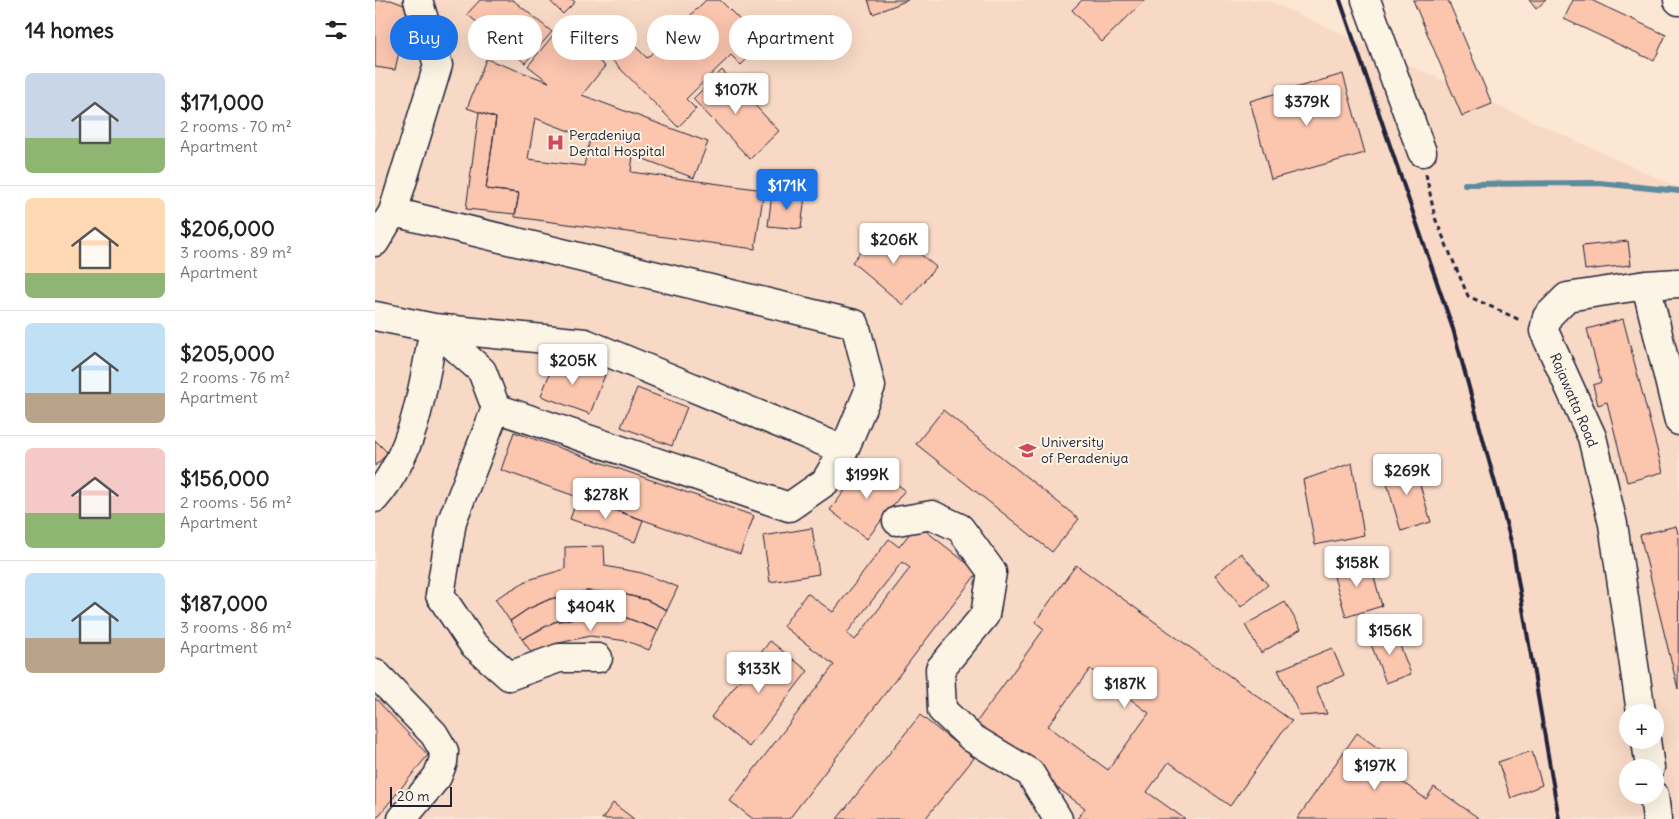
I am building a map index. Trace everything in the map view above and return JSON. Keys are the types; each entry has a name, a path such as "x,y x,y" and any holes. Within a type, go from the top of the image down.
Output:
{"street":[{"path":"375,242 393,212 439,65 418,0"},
{"path":"1366,0 1422,152"},
{"path":"393,212 855,324 871,386 844,450 825,482 789,507 496,408"},
{"path":"1544,331 1547,317 1567,297 1646,285 1679,284"},
{"path":"1646,285 1679,421"},
{"path":"375,316 434,328 585,343 844,450"},
{"path":"434,328 482,371 496,408 452,521 439,595 473,644 509,676 559,658 598,658"},
{"path":"375,498 385,487 409,442 416,422 434,328"},
{"name":"Rajawatta Road","path":"1544,331 1592,437 1613,524 1640,704"},
{"path":"897,521 932,515 961,528 992,572 985,616 941,669 942,710 971,738 1030,773 1058,819"},
{"path":"375,673 434,734 444,751 443,762 437,777 402,819"},
{"path":"1655,804 1657,819"}],"path":[{"path":"1422,152 1435,218 1469,296 1544,331"}],"shaded area":[{"name":"University of Peradeniya","path":"375,0 1267,0 1679,188 1679,819 375,819"}],"building":[{"path":"375,0 391,0 409,7 407,15 390,15 390,60 397,60 395,70 375,67"},
{"path":"480,0 513,0 531,15 468,15 467,14"},
{"path":"549,0 573,0 575,2 563,14"},
{"path":"706,0 720,0 735,15 729,15 729,57 686,99 696,109 678,127 612,60 637,60 637,48 647,60 719,60 719,15 691,15"},
{"path":"868,0 908,0 873,14"},
{"path":"1082,0 1145,0 1102,42 1072,10"},
{"path":"1413,0 1448,0 1492,104 1462,116"},
{"path":"1529,0 1546,0 1536,9"},
{"path":"1573,0 1591,0 1666,35 1654,61 1564,19"},
{"path":"542,24 552,32 542,43"},
{"path":"552,36 552,60 597,60 605,66 582,95 708,142 694,178 633,155 631,172 764,190 755,249 515,217 519,193 486,189 496,118 467,108 486,60 549,82 528,66 533,60 542,60 542,49","holes":["535,118 590,139 584,166 528,159"]},
{"path":"736,60 746,60 741,65"},
{"path":"722,70 779,131 750,159 693,99"},
{"path":"1343,74 1365,153 1271,179 1250,101"},
{"path":"479,112 496,118 486,189 519,193 515,214 466,209"},
{"path":"772,193 805,196 801,229 768,226"},
{"path":"884,224 936,267 903,305 852,262"},
{"path":"1628,241 1631,265 1585,270 1582,246"},
{"path":"1623,319 1663,472 1627,482 1607,402 1598,405 1593,385 1601,382 1587,329"},
{"path":"556,357 605,375 590,414 541,396"},
{"path":"637,388 687,407 672,446 621,427"},
{"path":"943,410 1079,519 1052,552 916,444"},
{"path":"514,432 754,516 740,554 501,470"},
{"path":"375,440 388,453 375,466"},
{"path":"1413,461 1431,522 1401,531 1383,470"},
{"path":"867,462 905,490 867,539 830,510"},
{"path":"1352,463 1364,535 1315,545 1303,480"},
{"path":"578,497 643,520 635,542 570,519"},
{"path":"917,524 978,572 789,819 753,819 730,801 834,665 783,626 807,593 833,612 889,539 899,547","holes":["902,562 910,568 855,640 847,633"]},
{"path":"1676,526 1679,537 1678,689 1640,535"},
{"path":"812,528 819,574 770,582 763,536"},
{"path":"604,546 605,566 642,573 678,587 667,610 647,600 623,594 587,591 550,599 528,609 510,621 495,599 528,580 565,569 565,547"},
{"path":"1241,553 1268,585 1241,607 1215,575"},
{"path":"1369,559 1382,606 1346,617 1332,570"},
{"path":"1076,565 1292,721 1282,732 1230,806 1169,762 1147,792 1185,819 1077,819 1085,808 973,727 1044,629 1035,622","holes":["1090,669 1149,713 1108,770 1048,726"]},
{"path":"587,591 623,594 647,600 667,610 658,630 627,618 590,615 554,622 522,639 510,621 528,609 550,599"},
{"path":"1285,602 1301,629 1261,653 1245,625"},
{"path":"590,615 627,618 658,630 649,650 627,641 590,636 555,644 533,655 522,639 554,622"},
{"path":"1394,630 1411,674 1386,683 1369,639"},
{"path":"770,641 808,671 749,747 711,717"},
{"path":"1332,648 1344,675 1316,687 1327,714 1300,716 1278,670"},
{"path":"375,698 428,755 376,819 375,819"},
{"path":"920,715 974,758 925,819 837,819"},
{"path":"1357,733 1406,768 1398,779 1426,799 1434,787 1480,819 1297,819"},
{"path":"1532,751 1542,785 1511,798 1498,762"},
{"path":"613,803 634,819 602,819"}],"waterway":[{"path":"1465,184 1599,183 1679,191"}],"railway":[{"path":"1340,0 1453,329 1512,545 1559,819"}],"place":[{"name":"Peradeniya Dental Hospital","path":"555,143"},
{"name":"University of Peradeniya","path":"1027,450"}]}
